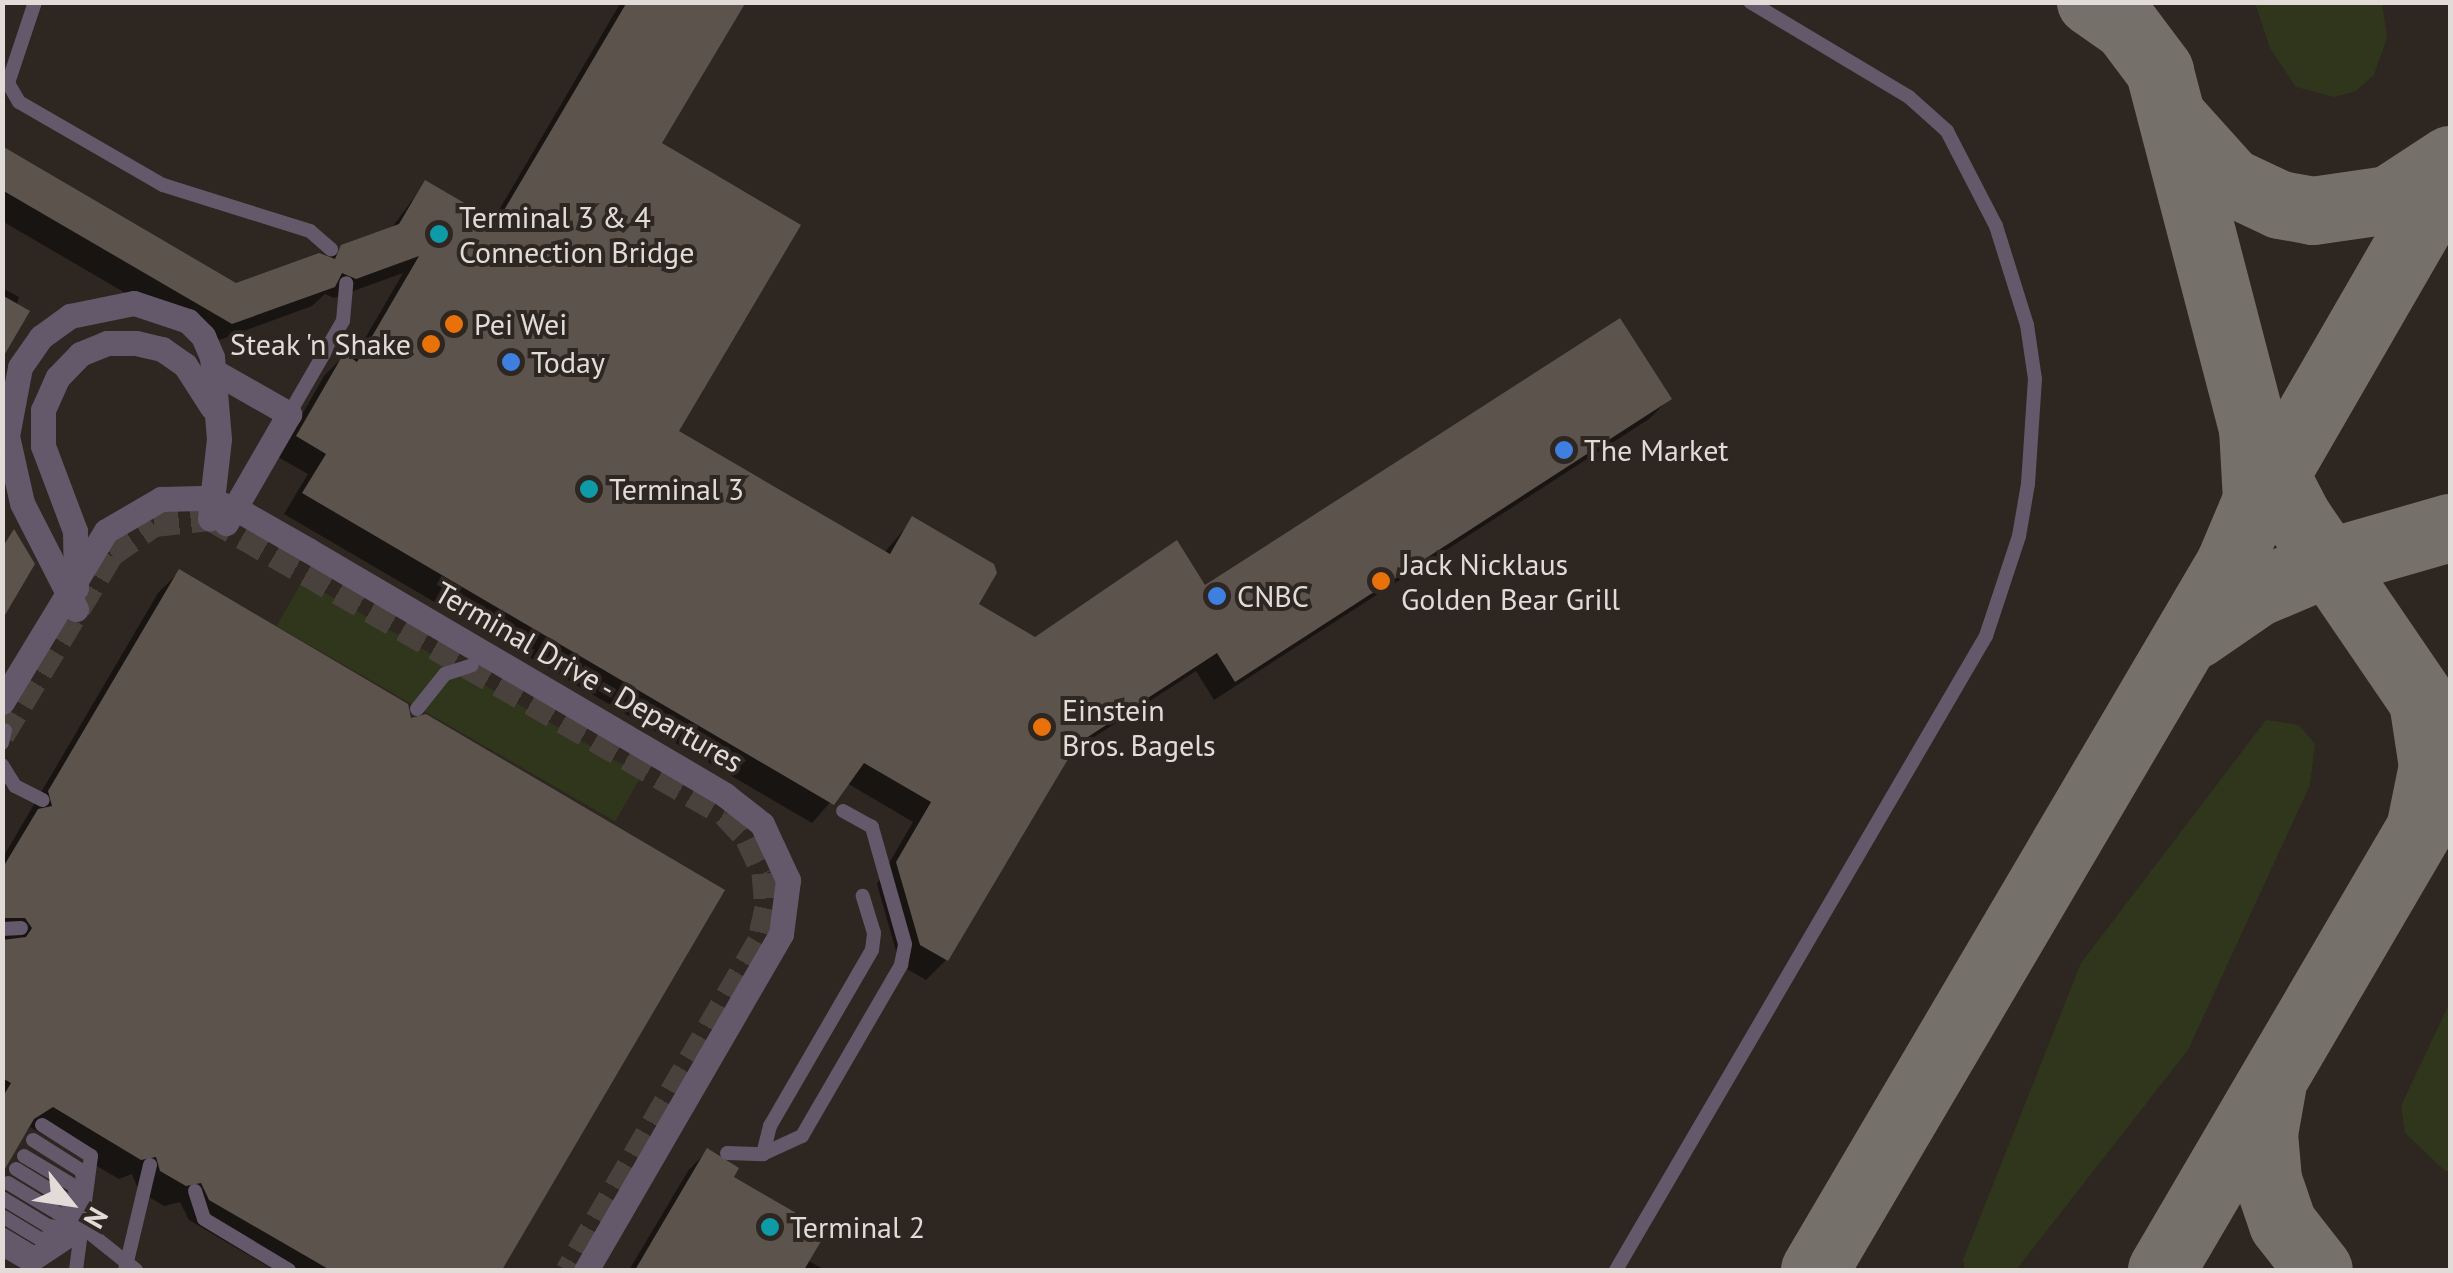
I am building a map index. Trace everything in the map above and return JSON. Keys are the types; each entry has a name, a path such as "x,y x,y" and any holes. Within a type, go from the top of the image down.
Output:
{"street":[{"path":"212,370 289,414 218,520 217,416 212,370 203,336 188,321 134,302 70,316 42,337 20,367 9,399 14,468 22,502 76,609 74,531 42,446 43,410 58,378 80,354 108,343 162,349 185,365 217,416"},
{"name":"Terminal Drive - Departures","path":"2,702 106,532 161,498 202,498 264,524 751,813 784,864 788,898 780,934 586,1270"}],"lane":[{"path":"36,2 8,82 19,102 163,186 310,231 330,249"},
{"path":"1616,1270 1986,636 2019,536 2028,484 2035,379 2027,325 1996,226 1947,131 1909,98 1750,2"},
{"path":"289,414 344,322 346,283"},
{"path":"417,709 444,674 472,665"},
{"path":"2,765 15,786 43,800"},
{"path":"727,1153 763,1154 802,1136 902,965 905,944 872,827 844,810"},
{"path":"763,1154 770,1126 872,950 874,934 863,896"},
{"path":"2,928 21,928"},
{"path":"42,1125 91,1156 86,1230 76,1270"},
{"path":"33,1140 82,1171 86,1230"},
{"path":"124,1270 150,1165"},
{"path":"86,1230 74,1186 16,1169 86,1230 136,1270"},
{"path":"194,1191 204,1220 289,1270"},
{"path":"2,1198 48,1226 86,1230"},
{"path":"2,1216 40,1239 86,1230"},
{"path":"2,1234 34,1253 86,1230"},
{"path":"2,1249 32,1266 86,1230"}],"green space":[{"path":"2255,3 2382,3 2387,38 2374,75 2356,91 2334,97 2296,87 2270,48"},
{"path":"303,580 642,775 615,821 276,626"},
{"path":"2266,720 2299,725 2315,744 2310,785 2188,1050 2016,1270 1965,1270 1963,1260 2081,963"},
{"path":"2450,1002 2450,1171 2445,1171 2405,1133 2401,1106"}],"building":[{"name":"Terminal 3","path":"627,2 746,2 662,143 801,225 679,431 890,554 912,516 994,564 997,573 979,604 1035,637 1177,540 1205,585 1620,318 1672,399 1235,682 1217,653 1077,744 948,961 920,945 896,862 931,802 864,763 834,805 302,493 326,454 296,436 344,353 357,362 419,256 356,279 342,273 335,287 232,324 2,190 2,146 236,283 319,253 335,259 341,245 399,224 425,180 497,222"},
{"path":"2,295 30,311 2,359"},
{"path":"14,529 35,564 2,620 2,548"},
{"path":"179,569 408,704 411,718 426,714 725,890 502,1270 330,1270 209,1200 201,1183 186,1186 160,1171 156,1157 141,1160 53,1107 34,1119 2,1174 2,1098 11,1083 2,1078 2,940 26,937 32,928 25,918 2,918 2,869 38,809 52,806 48,791"},
{"path":"707,1148 739,1168 734,1177 827,1231 804,1270 635,1270"}],"taxiway":[{"path":"1815,1270 2230,564 2257,500 2253,429 2160,71 2127,27 2091,2"},
{"path":"2177,122 2231,182 2280,205 2313,211 2389,200 2450,160"},
{"path":"2258,506 2450,173"},
{"path":"2259,443 2298,518 2423,701 2433,766 2421,825"},
{"path":"2196,635 2257,593 2328,563 2450,528"},
{"path":"2162,1270 2450,778"},
{"path":"2272,1089 2264,1134 2268,1180 2283,1224 2319,1270"}],"tunnel":[{"path":"2,735 111,554 154,524 210,518 725,814 748,839 764,873 767,908 759,942 568,1270"}],"place":[{"name":"Terminal 3 & 4 Connection Bridge","path":"439,234"},
{"name":"Pei Wei","path":"454,324"},
{"name":"Steak 'n Shake","path":"431,344"},
{"name":"Today","path":"511,362"},
{"name":"The Market","path":"1564,450"},
{"name":"Terminal 3","path":"589,489"},
{"name":"Jack Nicklaus Golden Bear Grill","path":"1381,581"},
{"name":"CNBC","path":"1217,596"},
{"name":"Einstein Bros. Bagels","path":"1042,727"},
{"name":"Terminal 2","path":"770,1227"}]}
